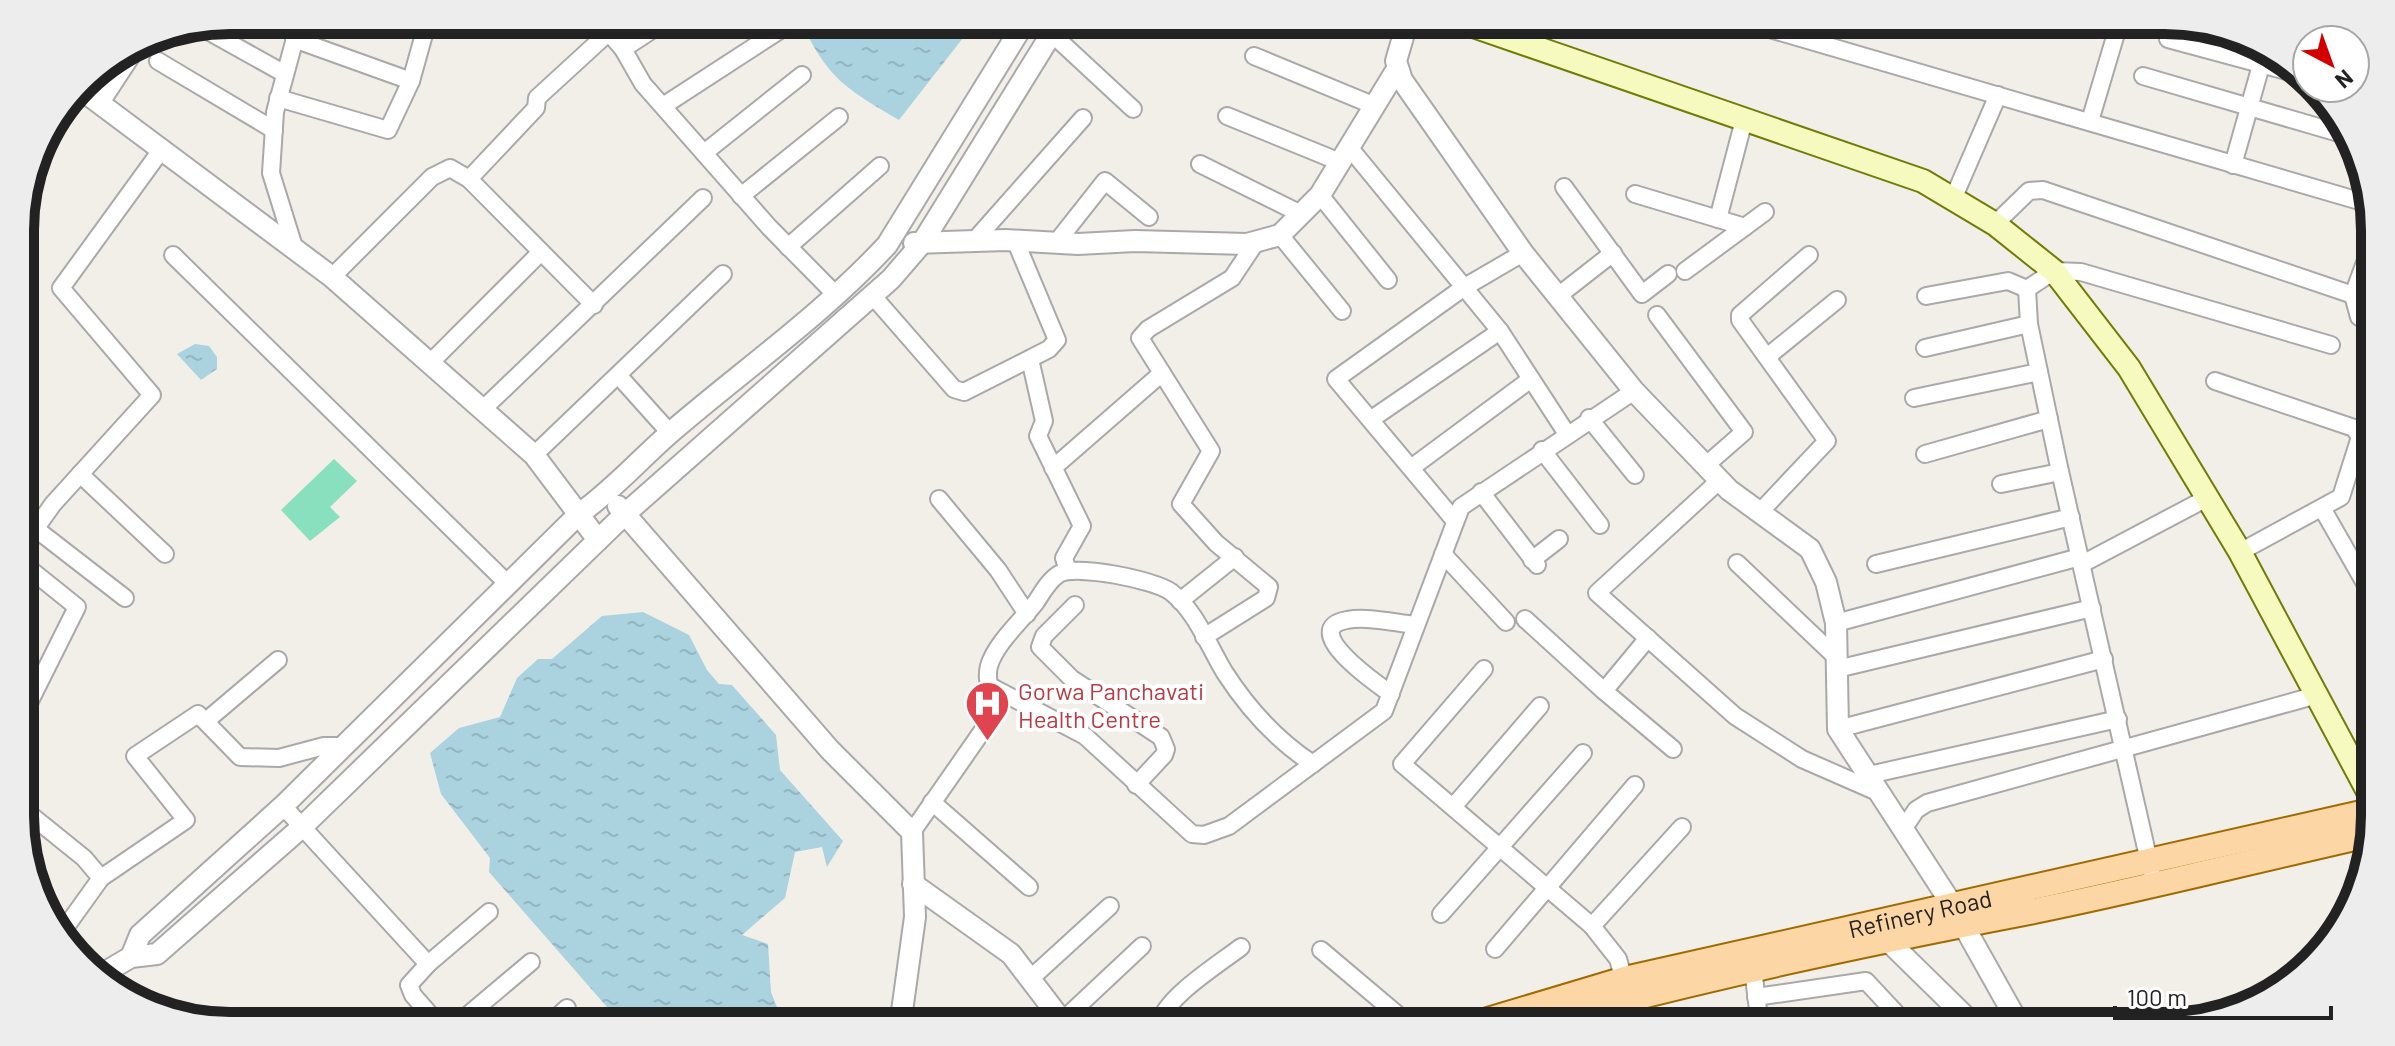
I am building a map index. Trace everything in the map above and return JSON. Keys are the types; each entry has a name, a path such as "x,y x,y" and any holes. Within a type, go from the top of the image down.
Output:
{"main road":[{"path":"1496,34 1923,181 1995,224 2054,271 2129,368 2240,552 2361,782"},
{"name":"Refinery Road","path":"1527,1012 1878,930 2152,872 2361,812"},
{"name":"Refinery Road","path":"1564,1012 1627,988 1753,969 1878,930"}],"street":[{"path":"294,247 271,173 278,98 296,34"},
{"path":"278,98 388,130 411,81 425,34"},
{"path":"469,179 536,108 537,98 597,34"},
{"path":"611,34 643,84 741,196 837,296"},
{"path":"623,49 646,34"},
{"path":"663,106 774,34"},
{"path":"131,957 140,935 283,806 579,514 607,493 670,433 837,296 887,245 1017,34"},
{"path":"109,970 131,957 157,954 302,827 625,514 906,265 922,243 1043,34"},
{"path":"1059,34 1133,109"},
{"path":"887,245 1015,240 1056,243 1256,242 1280,235 1320,195 1397,69 1405,34"},
{"path":"1787,34 2358,201"},
{"path":"2090,121 2116,34"},
{"path":"215,35 285,74"},
{"path":"294,39 411,81"},
{"path":"2168,39 2253,55"},
{"path":"1254,56 1375,106"},
{"path":"2233,165 2262,60"},
{"path":"158,61 274,130"},
{"path":"100,104 126,64"},
{"path":"1397,69 1523,253 1634,391 1712,473 1810,549 1826,582 1836,623 1838,729 1957,913 2012,1012"},
{"path":"704,153 802,75"},
{"path":"2143,76 2335,132"},
{"path":"88,95 332,277 534,455 598,540"},
{"path":"1953,199 1998,95"},
{"path":"1227,116 1345,154 1500,331 1567,434"},
{"path":"741,196 839,117"},
{"path":"974,241 1083,118"},
{"path":"1718,219 1744,120"},
{"path":"34,532 80,474 152,395 61,288 162,149"},
{"path":"1200,164 1301,214"},
{"path":"788,247 880,166"},
{"path":"332,277 432,177 450,168 469,179 594,305"},
{"path":"1056,243 1105,181 1149,217"},
{"path":"1564,187 1642,294 1765,212"},
{"path":"1995,224 2029,191 2043,190 2353,295"},
{"path":"1635,194 1745,227"},
{"path":"1320,195 1388,280"},
{"path":"482,410 703,198"},
{"path":"1280,235 1342,311"},
{"path":"872,295 961,392 1049,349 1057,340 1015,240"},
{"path":"1204,637 1269,594 1264,581 1181,504 1211,451 1142,344 1142,333 1232,278 1256,242"},
{"path":"429,364 541,252"},
{"path":"1455,521 1373,418 1336,379 1463,288 1523,253"},
{"path":"1558,296 1613,253"},
{"path":"173,255 508,584"},
{"path":"1760,512 1825,448 1827,441 1740,315 1809,255"},
{"path":"2027,289 2054,271 2081,272 2331,345"},
{"path":"2361,273 2353,295 2361,318"},
{"path":"534,455 723,274"},
{"path":"1926,296 2008,281 2027,289"},
{"path":"2027,289 2029,324 2060,472 2152,872"},
{"path":"1767,357 1837,300"},
{"path":"1657,315 1744,432 1712,473 1597,593 1735,716 1802,759 1882,794"},
{"path":"1925,348 2029,324"},
{"path":"1373,418 1500,331"},
{"path":"1030,359 1044,421 1038,436 1082,526 1064,558 1068,571"},
{"path":"1914,398 2039,372"},
{"path":"1053,468 1162,373"},
{"path":"618,375 670,433"},
{"path":"1411,468 1531,379"},
{"path":"2215,381 2357,431 2360,437 2344,492 2322,508 2240,552"},
{"path":"990,686 1076,730 1182,827 1204,835 1229,826 1384,711 1461,507 1589,418 1634,391"},
{"path":"1589,418 1635,475"},
{"path":"1925,454 2049,419"},
{"path":"1542,450 1600,525"},
{"path":"2001,484 2060,472"},
{"path":"80,474 165,554"},
{"path":"1481,492 1534,563 1559,539"},
{"path":"607,493 830,750 912,832"},
{"path":"1836,623 2081,560 2207,498"},
{"path":"939,499 998,570 1027,614"},
{"path":"2322,508 2361,576"},
{"path":"1876,564 2071,517"},
{"path":"36,529 125,598"},
{"path":"1443,554 1506,622"},
{"path":"1180,601 1235,557"},
{"path":"1737,563 1837,663"},
{"path":"899,1012 915,917 912,832 990,720 994,711 989,666 1051,582 1068,571 1080,570 1152,584 1180,601 1267,729 1313,764"},
{"path":"34,572 77,607 34,693"},
{"path":"1075,605 1044,636 1040,647 1072,679 1161,737 1166,749 1164,755 1136,785"},
{"path":"1837,663 2092,608"},
{"path":"1525,619 1673,749"},
{"path":"1391,694 1336,649 1332,637 1335,628 1347,620 1416,625"},
{"path":"1604,691 1648,638"},
{"path":"1838,729 2104,659"},
{"path":"206,721 278,660"},
{"path":"1484,669 1402,764 1592,926 1618,959 1627,988"},
{"path":"1904,828 1916,810 1927,803 2317,695"},
{"path":"1453,807 1540,706"},
{"path":"67,925 101,878 186,820 135,756 198,714 240,757 279,758 324,746 345,746"},
{"path":"1869,775 2118,719"},
{"path":"1441,914 1583,753"},
{"path":"1495,949 1635,785"},
{"path":"932,802 1029,887"},
{"path":"283,806 428,964"},
{"path":"34,818 84,858 101,878"},
{"path":"1592,926 1682,827"},
{"path":"913,884 1011,954 1056,1012"},
{"path":"1030,979 1110,906"},
{"path":"428,1012 413,995 409,985 428,964 489,912"},
{"path":"1878,930 1961,1012"},
{"path":"1075,1012 1142,946"},
{"path":"1163,1012 1241,947"},
{"path":"1321,950 1394,1012"},
{"path":"472,1012 531,962"},
{"path":"1753,969 1758,1012"},
{"path":"1756,997 1866,981 1895,1012"},
{"path":"563,1012 567,1008"}],"green space":[{"path":"334,459 357,481 330,507 340,517 310,541 281,510"}],"water":[{"path":"807,34 966,34 899,120 851,90 829,69"},
{"path":"195,344 209,346 217,357 217,369 201,380 177,354"},
{"path":"643,612 689,635 707,670 719,684 732,685 776,735 780,770 843,841 827,867 822,847 795,852 785,898 742,935 768,944 771,992 779,1012 611,1012 489,872 490,858 441,794 430,753 459,728 500,717 517,678 538,659 552,659 602,616"}],"place":[{"name":"Gorwa Panchavati Health Centre","path":"987,743"}]}
